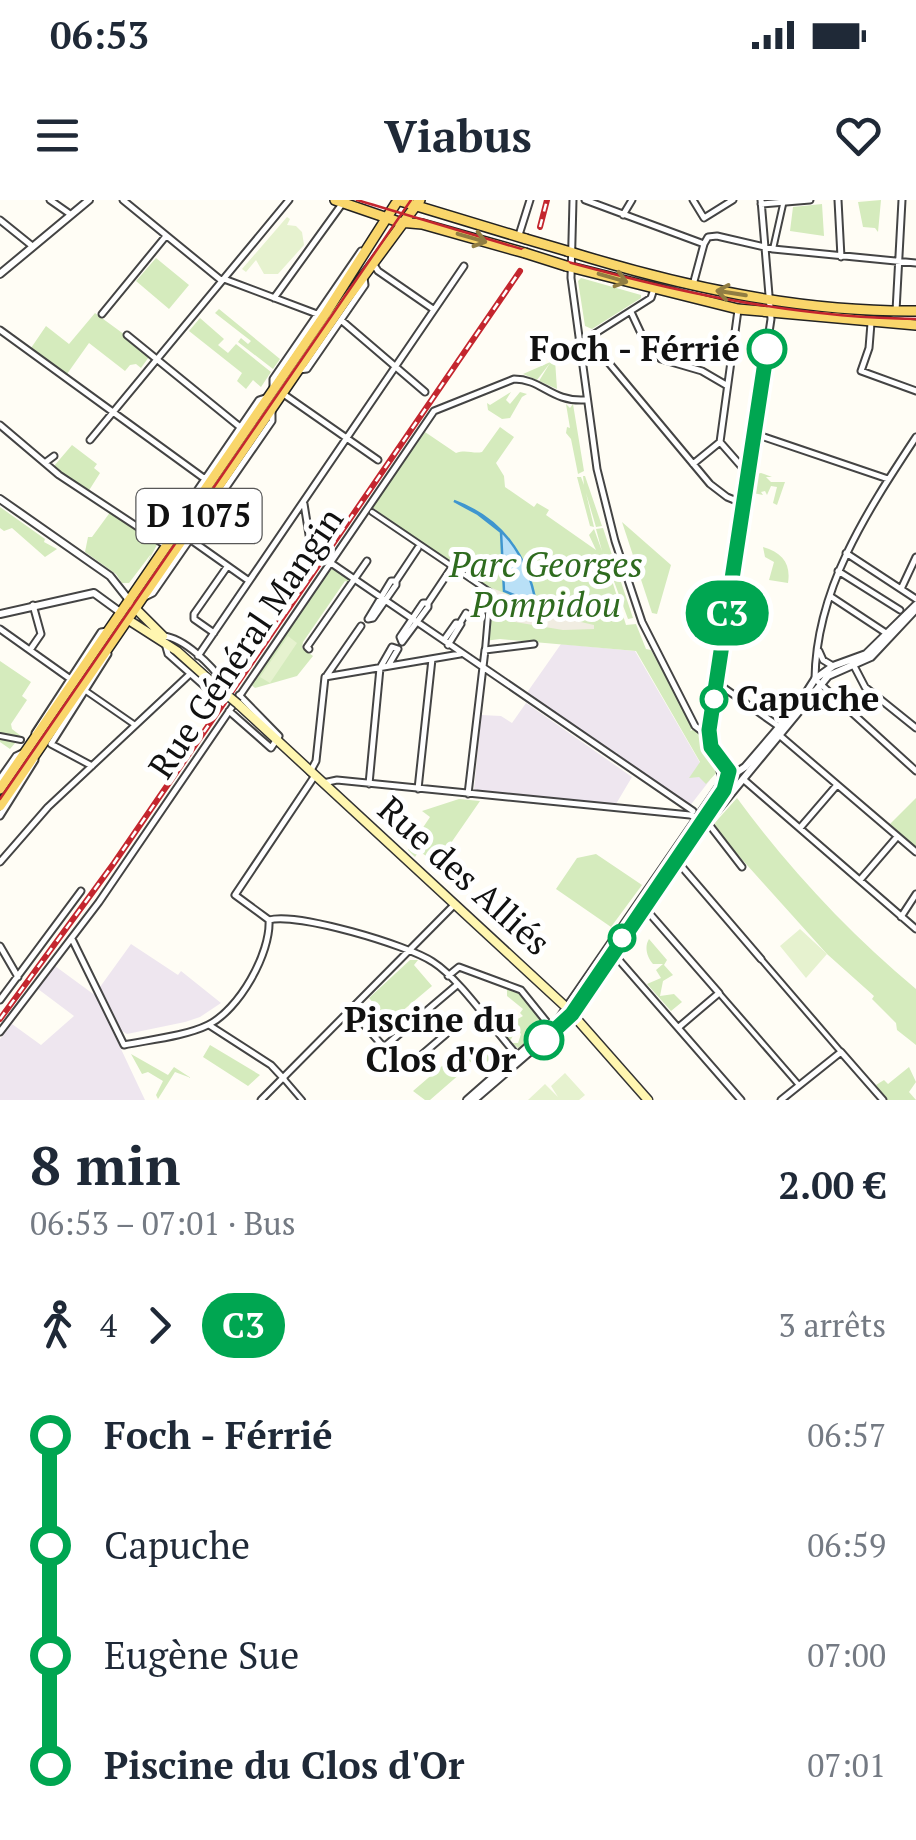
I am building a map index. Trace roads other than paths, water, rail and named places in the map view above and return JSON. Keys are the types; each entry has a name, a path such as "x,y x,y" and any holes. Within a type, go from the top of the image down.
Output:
{"main road":[{"path":"397,200 693,286 770,299 916,311"},
{"name":"D 1075","path":"44,740 107,630 161,548 275,393 397,200"},
{"path":"338,202 738,309 916,327"},
{"name":"D 1075","path":"289,369 364,278 418,204"},
{"name":"D 1075","path":"0,789 44,740 136,610 272,412 275,393"},
{"name":"Rue des Alliés","path":"129,600 164,640 238,700 274,745 315,777 570,1011 648,1100"},
{"name":"Rue des Alliés","path":"120,612 164,640"},
{"name":"D 1075","path":"0,806 30,753"}],"street":[{"path":"50,200 70,214"},
{"path":"123,200 223,280 318,314"},
{"path":"90,440 289,200"},
{"path":"522,238 530,200"},
{"path":"573,200 569,266 584,339 585,400 610,519 642,622 691,719 708,736"},
{"path":"585,200 704,244"},
{"path":"623,215 632,200"},
{"path":"693,200 704,218 731,202"},
{"path":"726,780 708,736 772,314 761,202 810,200"},
{"path":"838,200 841,256"},
{"path":"896,310 902,200"},
{"path":"0,274 85,201"},
{"path":"773,249 783,201"},
{"path":"274,298 338,202"},
{"path":"0,220 31,245"},
{"path":"102,314 166,236"},
{"path":"693,286 704,244 708,237 717,236 764,248 916,262"},
{"path":"364,278 364,285 307,369 289,369 318,314 361,251 368,247"},
{"path":"374,265 433,309"},
{"path":"0,862 48,808 190,674 214,694 224,683 198,656 464,266"},
{"path":"584,339 652,298 654,289"},
{"path":"738,309 720,442 748,474"},
{"path":"630,312 646,344 661,359 702,371 726,385"},
{"path":"341,320 425,392"},
{"path":"871,323 869,348 861,371 916,392"},
{"path":"0,330 205,479"},
{"path":"127,335 240,427"},
{"path":"584,339 715,489 744,504"},
{"name":"Rue Général Mangin","path":"0,1032 72,939 434,411 514,379 532,382 562,399 585,400"},
{"path":"1,428 161,548 259,400 275,393 378,460"},
{"path":"143,598 153,593 191,540 272,421 272,412"},
{"path":"754,434 888,480"},
{"path":"611,949 676,860 700,815 811,696 818,681 818,650 838,570 916,437"},
{"path":"693,464 720,442"},
{"path":"47,463 54,456"},
{"path":"0,499 110,576 129,600"},
{"path":"304,501 310,547 304,556"},
{"path":"372,512 490,592 468,794"},
{"path":"191,540 250,582"},
{"path":"383,599 391,581 396,580 418,548"},
{"path":"846,553 901,588 916,604"},
{"path":"901,588 916,557"},
{"path":"309,648 366,560"},
{"path":"331,563 662,798 700,815 742,868"},
{"path":"214,633 194,619 194,614 227,567"},
{"path":"415,621 423,603 428,603 450,570"},
{"path":"838,570 900,610"},
{"path":"0,614 94,593 120,612"},
{"path":"830,596 888,633"},
{"path":"779,731 833,666 853,663 866,654 916,604"},
{"path":"818,681 880,649 916,604"},
{"path":"30,650 41,634 34,605"},
{"path":"446,643 466,613"},
{"path":"269,920 235,895 315,777 325,677 362,626"},
{"path":"0,629 69,678"},
{"path":"92,766 44,740 34,730 100,632 107,630"},
{"name":"Rue des Alliés","path":"190,674 168,654 164,640 172,637 198,656"},
{"path":"485,650 534,644"},
{"path":"44,740 86,691 106,661 108,650"},
{"path":"818,650 833,666"},
{"path":"325,677 462,654"},
{"path":"418,789 432,659"},
{"path":"853,663 865,686 916,728"},
{"path":"369,784 384,667"},
{"path":"818,681 916,771"},
{"path":"717,682 779,731 916,852"},
{"path":"86,691 136,726"},
{"name":"Rue des Alliés","path":"228,711 274,745"},
{"path":"691,719 710,724"},
{"path":"0,736 22,740"},
{"path":"0,779 16,756 30,753 35,764 0,816"},
{"path":"716,754 725,764 743,772 800,828 916,929"},
{"path":"725,764 726,780"},
{"path":"471,1100 570,1011 700,815 726,780 743,772"},
{"path":"315,777 700,815"},
{"path":"800,828 837,785"},
{"path":"659,813 662,798"},
{"path":"860,880 898,836"},
{"path":"676,860 883,1100"},
{"path":"0,1000 81,891"},
{"path":"901,917 916,894"},
{"path":"645,896 644,906 799,1085"},
{"path":"262,1100 454,905"},
{"path":"269,920 280,917 330,926 432,961 518,1056"},
{"path":"72,939 124,1045 210,1025 252,978 264,954 269,920"},
{"path":"0,946 18,977"},
{"path":"611,949 741,1100"},
{"path":"448,976 459,967 521,990 551,1028"},
{"path":"384,1047 456,986"},
{"path":"678,1028 719,993"},
{"path":"352,1011 404,1070 446,1034"},
{"path":"471,1100 570,1011"},
{"path":"210,1025 272,1066 302,1100"},
{"path":"781,1100 841,1052"}],"water":[{"path":"454,501 486,517 510,540 526,570 536,604 504,591 501,532"}],"tram line":[{"path":"357,200 564,261 703,295 844,316 916,319"},
{"path":"0,799 411,200"}],"railway":[{"path":"540,227 547,200"},
{"path":"0,1019 114,863 520,271"}],"place":[{"name":"Foch - Férrié","path":"767,349"},
{"name":"Capuche","path":"714,699"},
{"name":"Piscine du Clos d'Or","path":"544,1040"}],"park label":[{"name":"Parc Georges Pompidou","path":"546,585"}]}
